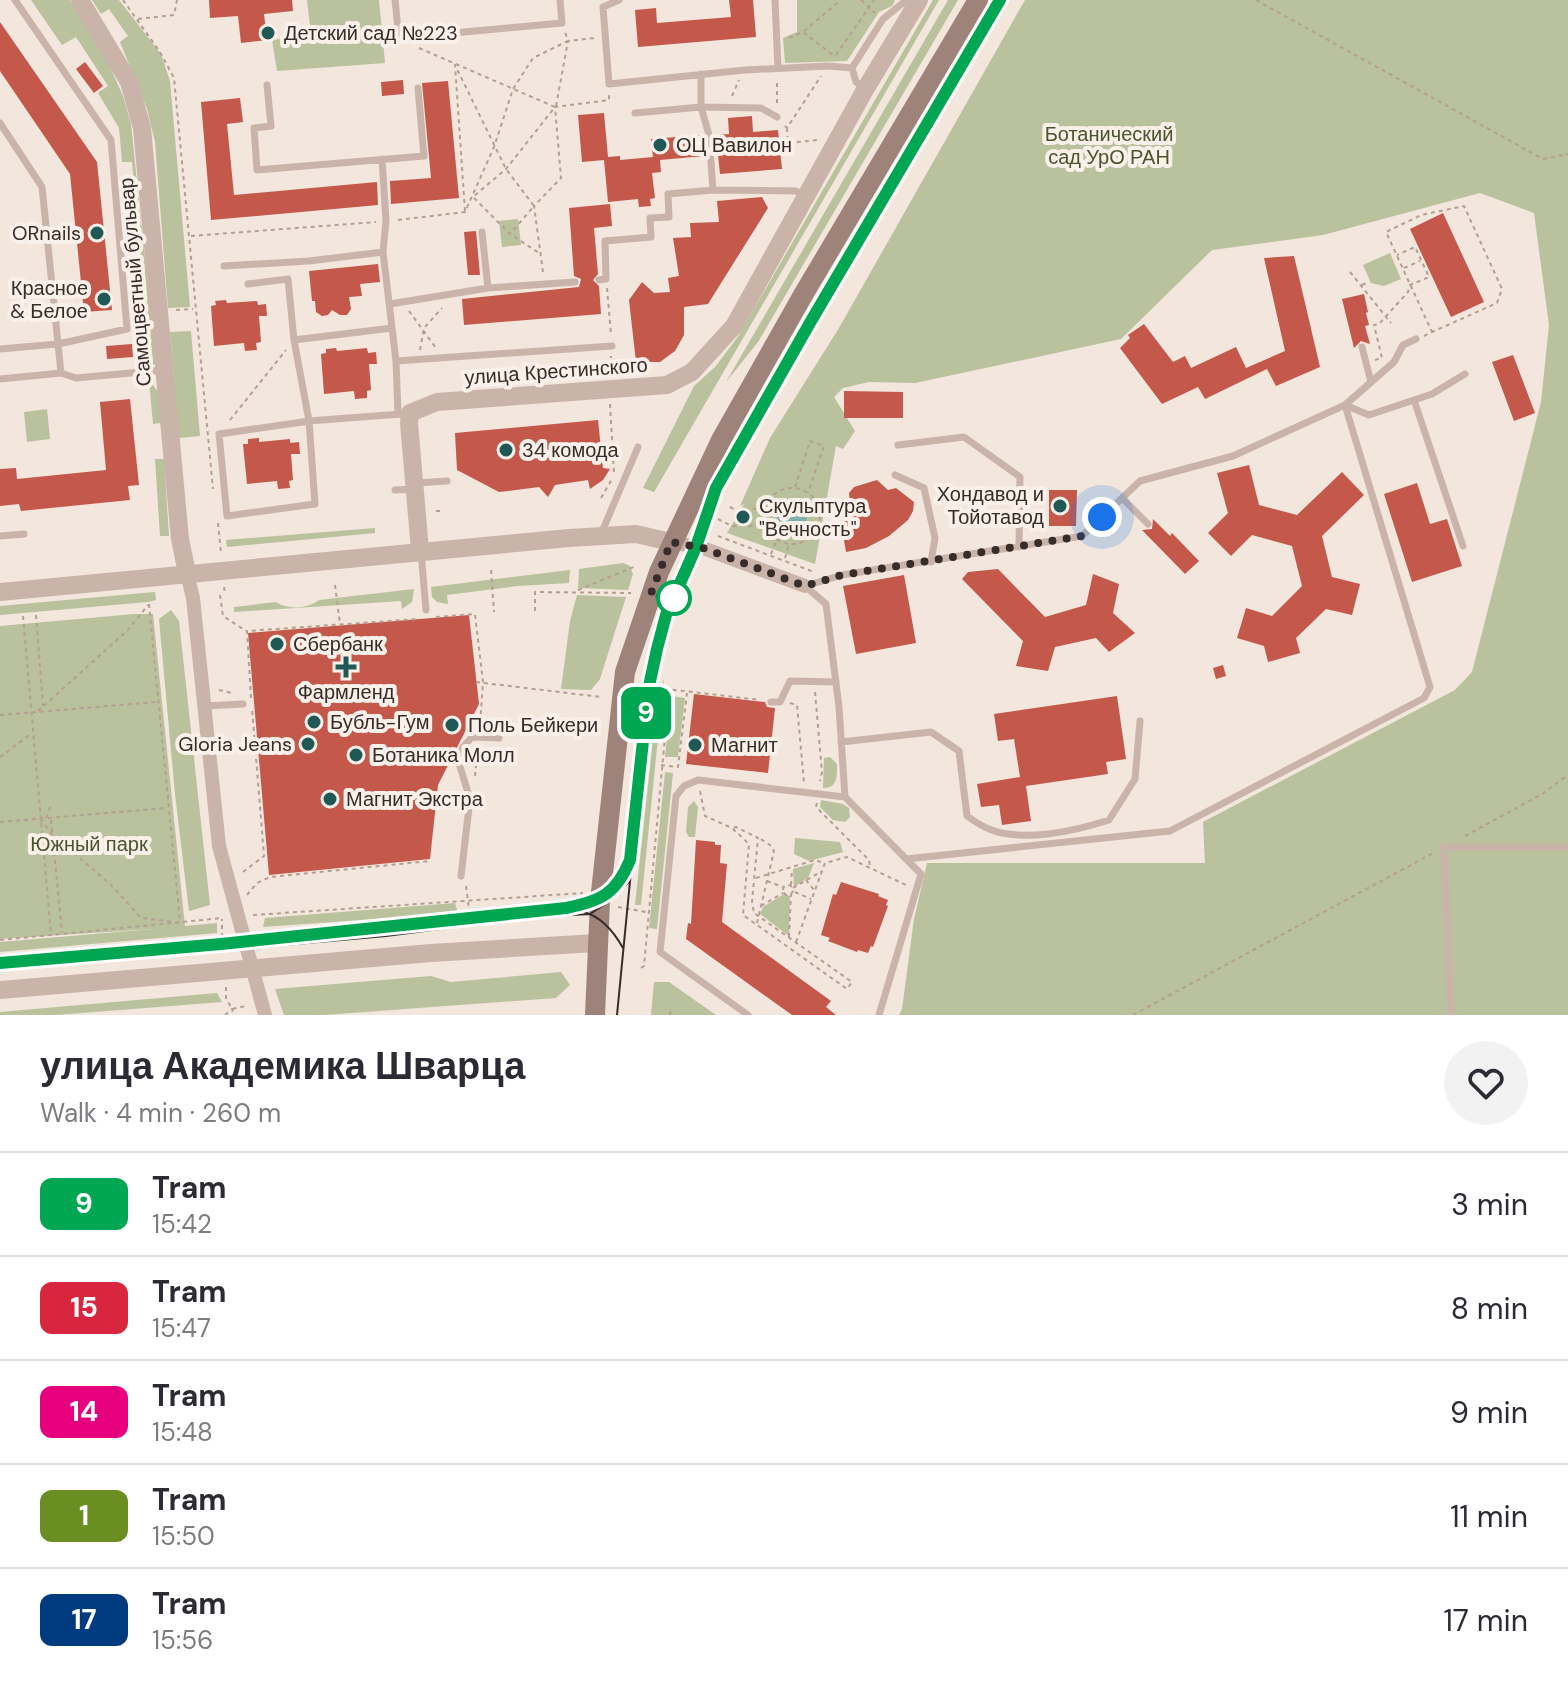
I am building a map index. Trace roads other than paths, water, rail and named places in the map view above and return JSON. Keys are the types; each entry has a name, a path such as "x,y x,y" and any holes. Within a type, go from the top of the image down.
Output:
{"main road":[{"path":"595,1015 596,943 625,672 641,621 671,542 721,440 978,0"}],"street":[{"name":"Самоцветный бульвар","path":"80,0 129,82 142,128 180,539 187,573"},
{"name":"улица Крестинского","path":"404,414 437,402 667,385 692,372 734,326 917,2"},
{"path":"404,414 409,423 420,550"},
{"path":"0,592 420,550 636,534 703,548 805,586"},
{"path":"187,573 193,598 219,846 265,1015"},
{"path":"0,990 431,953 596,943"}],"lane":[{"path":"0,349 58,344 127,329 111,140 15,0"},
{"path":"395,0 399,38 562,23 560,0"},
{"path":"619,0 603,7 609,84 778,68 852,68"},
{"path":"775,0 778,68"},
{"path":"866,88 856,82 852,68 883,19 904,2 917,2"},
{"path":"701,74 701,107 709,135 713,190"},
{"path":"267,85 271,126 254,128 257,170 424,156 418,88"},
{"path":"635,113 701,107 761,108 777,117"},
{"path":"0,123 42,187 61,373"},
{"path":"248,284 288,279 294,340 309,421 315,504 227,516 219,434 309,421 404,414 383,252 386,221 382,159"},
{"path":"599,280 606,279 605,241 651,237 650,218 669,217 668,194 713,190 796,191 807,197"},
{"path":"482,232 488,288"},
{"path":"224,266 309,261 383,252"},
{"path":"390,304 488,288 575,282"},
{"path":"294,340 392,328"},
{"path":"805,586 842,575 1082,536 1140,481 1233,456 1345,405 1394,362 1403,345 1416,339"},
{"path":"396,361 612,346"},
{"path":"1362,347 1371,382"},
{"path":"0,379 61,373 76,378 165,370"},
{"path":"1345,405 1369,415 1432,394 1465,374"},
{"path":"1414,400 1463,546"},
{"path":"906,859 1170,831 1424,698 1430,687 1345,405"},
{"path":"898,445 964,437 1020,477 1019,547"},
{"path":"600,536 638,447"},
{"path":"895,475 924,488 935,538 931,562"},
{"path":"395,490 447,481"},
{"path":"1122,498 1148,524"},
{"path":"0,536 24,534"},
{"path":"420,550 426,610"},
{"path":"805,586 826,604 845,797"},
{"path":"775,702 790,681 836,682"},
{"path":"205,706 243,704"},
{"path":"841,742 931,732 959,751 967,816 990,830 1029,835 1070,832 1109,820 1135,779 1140,721"},
{"path":"463,876 470,799 458,760 467,741 479,736 499,738"},
{"path":"748,1015 660,952 676,796 684,786 698,780 845,797 921,874 879,1015"},
{"path":"1451,1015 1444,847 1568,847"}],"water":[{"path":"792,501 803,505 807,516 803,527 792,531 781,527 777,516 781,505"}],"tram line":[{"path":"617,1015 649,686 666,615 696,547 716,488 737,448 1000,0"},
{"name":"9","path":"0,963 221,944 566,908 597,901 613,889 623,877 630,860 649,686 657,649 666,615 696,547 716,488 1000,0"},
{"path":"0,970 386,936 534,917 590,914 629,882"},
{"path":"584,912 607,926 623,948"}],"place":[{"name":"Детский сад №223","path":"268,33"},
{"name":"ОЦ Вавилон","path":"660,145"},
{"name":"ORnails","path":"97,233"},
{"name":"Красное & Белое","path":"104,299"},
{"name":"34 комода","path":"506,450"},
{"name":"Хондавод и Тойотавод","path":"1060,506"},
{"name":"Скульптура \"Вечность\"","path":"743,517"},
{"name":"Сбербанк","path":"277,644"},
{"name":"Фармленд","path":"346,667"},
{"name":"Бубль-Гум","path":"314,722"},
{"name":"Поль Бейкери","path":"452,725"},
{"name":"Gloria Jeans","path":"308,744"},
{"name":"Магнит","path":"695,745"},
{"name":"Ботаника Молл","path":"356,755"},
{"name":"Магнит Экстра","path":"330,799"}],"park label":[{"name":"Ботанический сад УрО РАН","path":"1109,146"},
{"name":"Южный парк","path":"89,844"}]}
